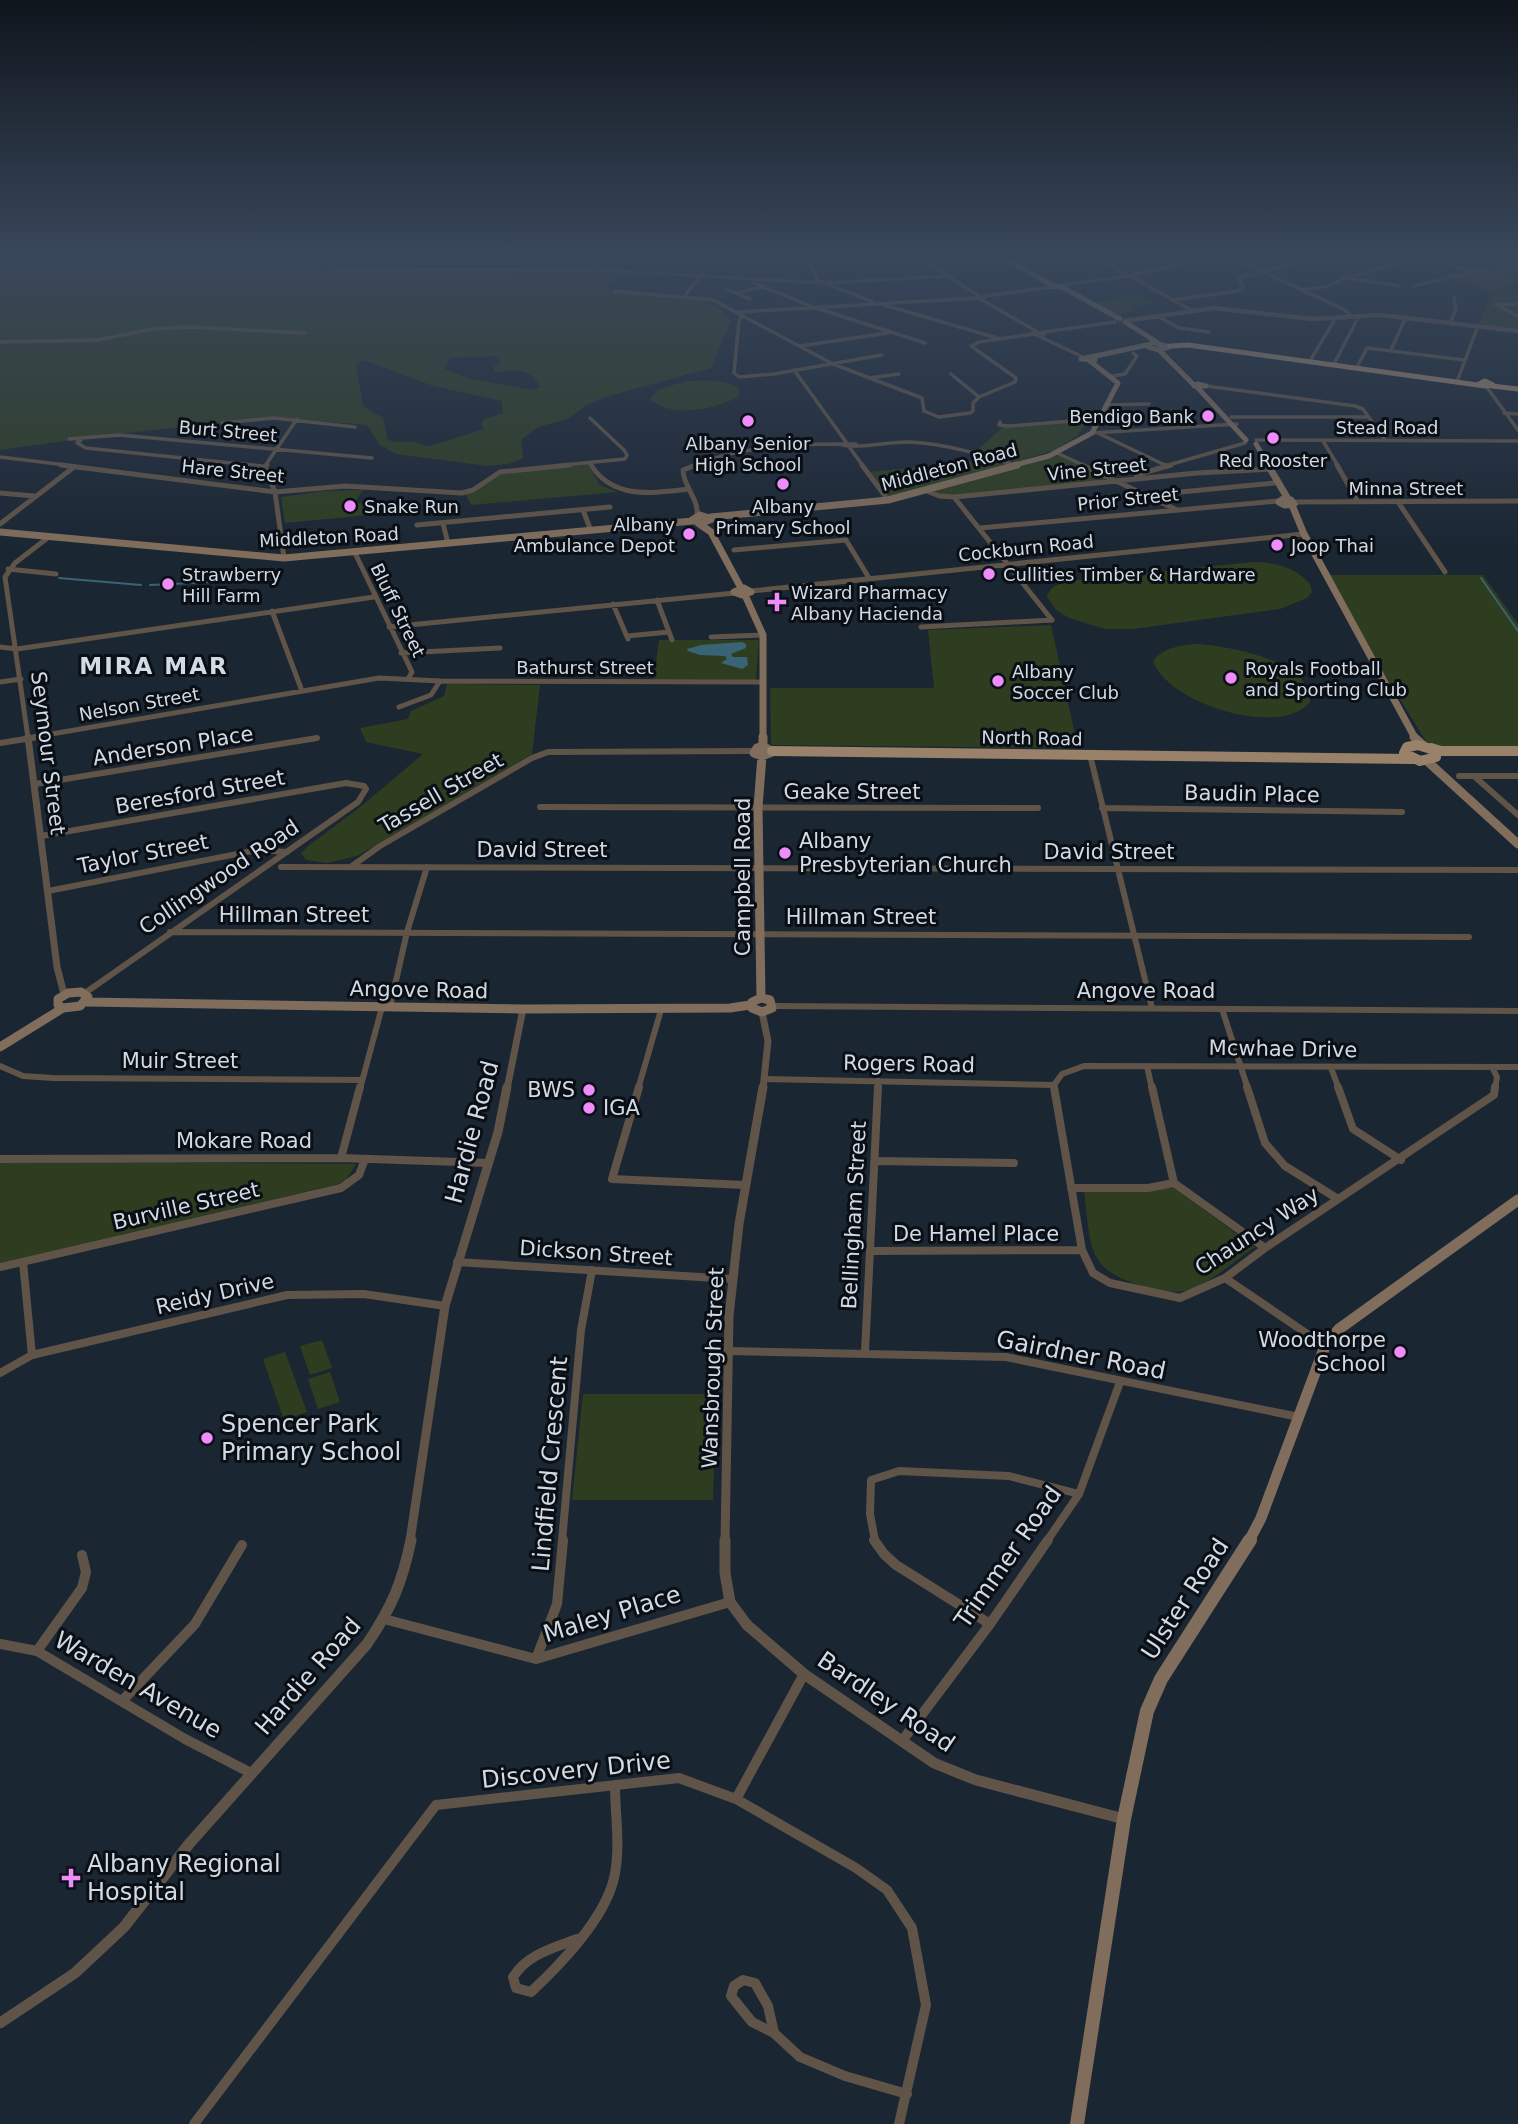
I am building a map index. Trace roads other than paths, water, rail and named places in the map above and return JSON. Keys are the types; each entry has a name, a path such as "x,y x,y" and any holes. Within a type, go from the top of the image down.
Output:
{"highway":[{"path":"1263,354 1486,384"},
{"path":"1268,354 1518,388"}],"main road":[{"path":"1092,359 1117,354"},
{"path":"1083,357 1092,359 1125,354"},
{"path":"1168,354 1251,442 1269,469 1412,759"},
{"path":"1092,359 1112,376"},
{"name":"Middleton Road","path":"0,532 284,558 888,500 1018,466 1057,453 1076,443 1091,433 1118,383 1112,376"},
{"name":"Middleton Road","path":"1076,443 1096,422"},
{"path":"1269,469 1274,483 1287,502"},
{"name":"Campbell Road","path":"696,517 710,532 763,635 763,751 758,807 761,998"},
{"name":"Campbell Road","path":"709,519 710,532"},
{"path":"1301,534 1415,738 1437,754 1432,759"},
{"path":"1427,747 1441,751 1518,751"},
{"name":"North Road","path":"1292,756 1427,747"},
{"name":"North Road","path":"763,751 1432,759"},
{"path":"1432,759 1518,757"},
{"path":"1432,759 1516,841"},
{"path":"0,1048 63,1008 80,1006 85,998 75,991 64,994 58,999 58,1005 63,1008"},
{"name":"Angove Road","path":"85,998 523,1009 730,1009 750,1005"},
{"path":"761,998 770,1000 773,1006 762,1012 754,1010 750,1005 761,998"},
{"name":"Ulster Road","path":"1077,2124 1124,1819 1147,1710 1161,1679 1241,1556 1261,1518 1325,1346 1339,1329 1518,1200"}],"street":[{"path":"736,354 734,373 737,376 752,377 882,355"},
{"path":"814,354 833,364 922,398 924,411 935,416 970,413 973,411 973,403 979,397 1007,386 1016,378 981,354"},
{"path":"1078,354 1083,357"},
{"path":"1112,376 1125,374 1137,356 1134,354"},
{"path":"1311,360 1314,354"},
{"path":"1335,362 1339,354"},
{"path":"1358,365 1364,354"},
{"path":"1421,354 1464,360"},
{"path":"1458,379 1466,354"},
{"path":"794,370 846,442"},
{"path":"868,378 899,374"},
{"path":"951,374 979,397"},
{"path":"1486,384 1503,413 1518,430"},
{"path":"1200,386 1359,407 1385,440"},
{"path":"1106,405 1149,404"},
{"path":"1503,413 1518,414"},
{"path":"1091,433 1233,422 1368,417"},
{"path":"222,423 274,418 355,428"},
{"path":"590,418 627,455 625,458 590,463 603,483 620,490 655,492 689,489 681,474 683,470 747,449 809,444 856,444 895,440 921,442 1018,466"},
{"path":"265,467 297,419"},
{"path":"1000,422 999,425 1009,426 1096,422"},
{"path":"1100,433 1167,466"},
{"name":"Burt Street","path":"69,439 119,435 372,458"},
{"path":"82,439 77,443 86,448 265,467"},
{"path":"1322,441 1358,502"},
{"name":"Stead Road","path":"1136,475 1251,442 1518,441"},
{"path":"840,444 850,448 888,500"},
{"path":"850,448 856,444"},
{"path":"1057,453 1175,509"},
{"name":"Hare Street","path":"0,457 275,492 345,486 462,493 472,490 500,472 590,463"},
{"path":"0,524 75,467"},
{"path":"265,467 275,492 284,558"},
{"name":"Vine Street","path":"928,491 939,496 954,497 1197,472 1269,469"},
{"path":"1146,495 1274,483"},
{"name":"Campbell Road","path":"689,489 696,517"},
{"path":"0,493 34,496"},
{"path":"920,627 1052,620 954,497"},
{"name":"Minna Street","path":"1287,502 1518,501"},
{"name":"Prior Street","path":"980,528 1175,509 1287,502"},
{"path":"1398,502 1445,572"},
{"path":"417,525 610,507"},
{"path":"583,510 591,530"},
{"path":"443,523 448,544"},
{"name":"Cockburn Road","path":"389,626 1301,534"},
{"path":"8,569 50,536"},
{"path":"734,550 846,540 869,578"},
{"name":"Bluff Street","path":"355,553 412,672 408,679"},
{"path":"8,569 56,574"},
{"name":"Seymour Street","path":"8,569 5,577 29,737 57,967 64,994"},
{"path":"0,647 17,649 374,597"},
{"path":"657,600 672,640"},
{"path":"613,604 628,638 669,632"},
{"path":"272,611 302,691"},
{"path":"711,637 763,635"},
{"path":"401,653 500,648"},
{"name":"Nelson Street","path":"0,743 379,678 408,679"},
{"path":"0,682 21,679"},
{"name":"Bathurst Street","path":"408,679 761,682"},
{"path":"399,707 431,695 440,681"},
{"name":"Anderson Place","path":"35,784 317,738"},
{"name":"North Road","path":"548,752 763,751"},
{"name":"Tassell Street","path":"352,866 380,846 520,765 548,752"},
{"path":"1090,755 1152,1008"},
{"path":"1459,776 1518,776"},
{"path":"1474,776 1518,815"},
{"name":"Beresford Street","path":"41,836 346,783 364,786"},
{"name":"Collingwood Road","path":"85,998 170,932 358,802 366,789 364,786"},
{"name":"Geake Street","path":"540,807 1038,808"},
{"path":"1510,808 1518,807"},
{"name":"Baudin Place","path":"1102,808 1402,812"},
{"name":"Taylor Street","path":"48,891 257,850 287,852"},
{"name":"David Street","path":"281,867 1518,870"},
{"path":"341,1158 427,867"},
{"name":"Hillman Street","path":"170,932 1469,937"},
{"name":"Angove Road","path":"773,1006 1518,1011"},
{"name":"Hardie Road","path":"0,2023 75,1973 124,1927 189,1844 367,1644 384,1619 402,1582 412,1534 444,1306 504,1107 523,1009"},
{"path":"1222,1009 1265,1143 1285,1166 1338,1199"},
{"path":"661,1010 612,1179 745,1185"},
{"name":"Wansbrough Street","path":"730,1602 725,1573 727,1351 732,1279 764,1079 768,1037 762,1012"},
{"name":"Muir Street","path":"0,1066 23,1076 53,1078 362,1080"},
{"name":"Mcwhae Drive","path":"1054,1084 1062,1074 1084,1066 1518,1068"},
{"path":"1147,1066 1174,1183 1265,1248"},
{"name":"Chauncy Way","path":"1054,1084 1082,1250 1093,1272 1110,1283 1128,1289 1180,1298 1224,1278 1494,1096 1497,1077 1492,1067"},
{"path":"1331,1068 1353,1129 1401,1160"},
{"name":"Rogers Road","path":"764,1079 1054,1084"},
{"name":"Bellingham Street","path":"865,1352 878,1080"},
{"name":"Mokare Road","path":"0,1159 341,1158 488,1163"},
{"name":"Burville Street","path":"0,1267 341,1188 359,1175 365,1159"},
{"path":"875,1161 1014,1163"},
{"path":"1071,1188 1148,1188 1174,1183"},
{"name":"De Hamel Place","path":"870,1251 1082,1250"},
{"path":"23,1262 32,1355"},
{"name":"Dickson Street","path":"457,1262 732,1279"},
{"name":"Lindfield Crescent","path":"536,1659 557,1604 581,1330 592,1270"},
{"path":"1224,1278 1325,1346"},
{"name":"Reidy Drive","path":"0,1373 32,1355 286,1295 364,1294 444,1306"},
{"name":"Gairdner Road","path":"727,1351 1006,1357 1298,1417"},
{"name":"Trimmer Road","path":"902,1741 989,1624 1079,1494 1120,1381"},
{"path":"989,1624 903,1570 877,1546 869,1511 871,1480 899,1471 1009,1476 1079,1494"},
{"path":"123,1700 195,1624 242,1545"},
{"path":"37,1651 82,1588 86,1572 82,1555"},
{"name":"Maley Place","path":"384,1619 536,1659 730,1602"},
{"name":"Bardley Road","path":"730,1602 747,1625 804,1674 934,1763 976,1780 1124,1819"},
{"name":"Warden Avenue","path":"0,1644 37,1651 185,1739 251,1773"},
{"path":"736,1799 804,1674"},
{"name":"Discovery Drive","path":"194,2124 436,1805 679,1778 736,1799 856,1868 887,1890 912,1928 926,2006 899,2124"},
{"path":"577,1939 541,1952 519,1964 513,1977 516,1988 531,1992 550,1976 577,1939 597,1911 614,1879 615,1785"},
{"path":"774,2033 768,2006 755,1983 743,1980 734,1986 731,1996 752,2022 774,2033 800,2057 845,2076 906,2094"}],"water":[{"path":"746,644 746,648 731,654 733,657 747,657 748,665 742,669 721,663 727,659 725,656 700,655 687,649 701,645"}],"waterway":[{"path":"59,578 141,585"},
{"path":"1481,578 1518,631"},
{"path":"150,585 235,581"}],"place":[{"name":"Bendigo Bank","path":"1208,416"},
{"name":"Albany Senior High School","path":"748,421"},
{"name":"Red Rooster","path":"1273,438"},
{"name":"Albany Primary School","path":"783,484"},
{"name":"Snake Run","path":"350,506"},
{"name":"Albany Ambulance Depot","path":"689,534"},
{"name":"Joop Thai","path":"1277,545"},
{"name":"Cullities Timber & Hardware","path":"989,574"},
{"name":"Strawberry Hill Farm","path":"168,584"},
{"name":"Wizard Pharmacy Albany Hacienda","path":"777,602"},
{"name":"Royals Football and Sporting Club","path":"1231,678"},
{"name":"Albany Soccer Club","path":"998,681"},
{"name":"Albany Presbyterian Church","path":"785,853"},
{"name":"BWS","path":"589,1090"},
{"name":"IGA","path":"589,1108"},
{"name":"Woodthorpe School","path":"1400,1352"},
{"name":"Spencer Park Primary School","path":"207,1438"},
{"name":"Albany Regional Hospital","path":"71,1878"}],"district":[{"name":"MIRA MAR","path":"154,666"}]}
